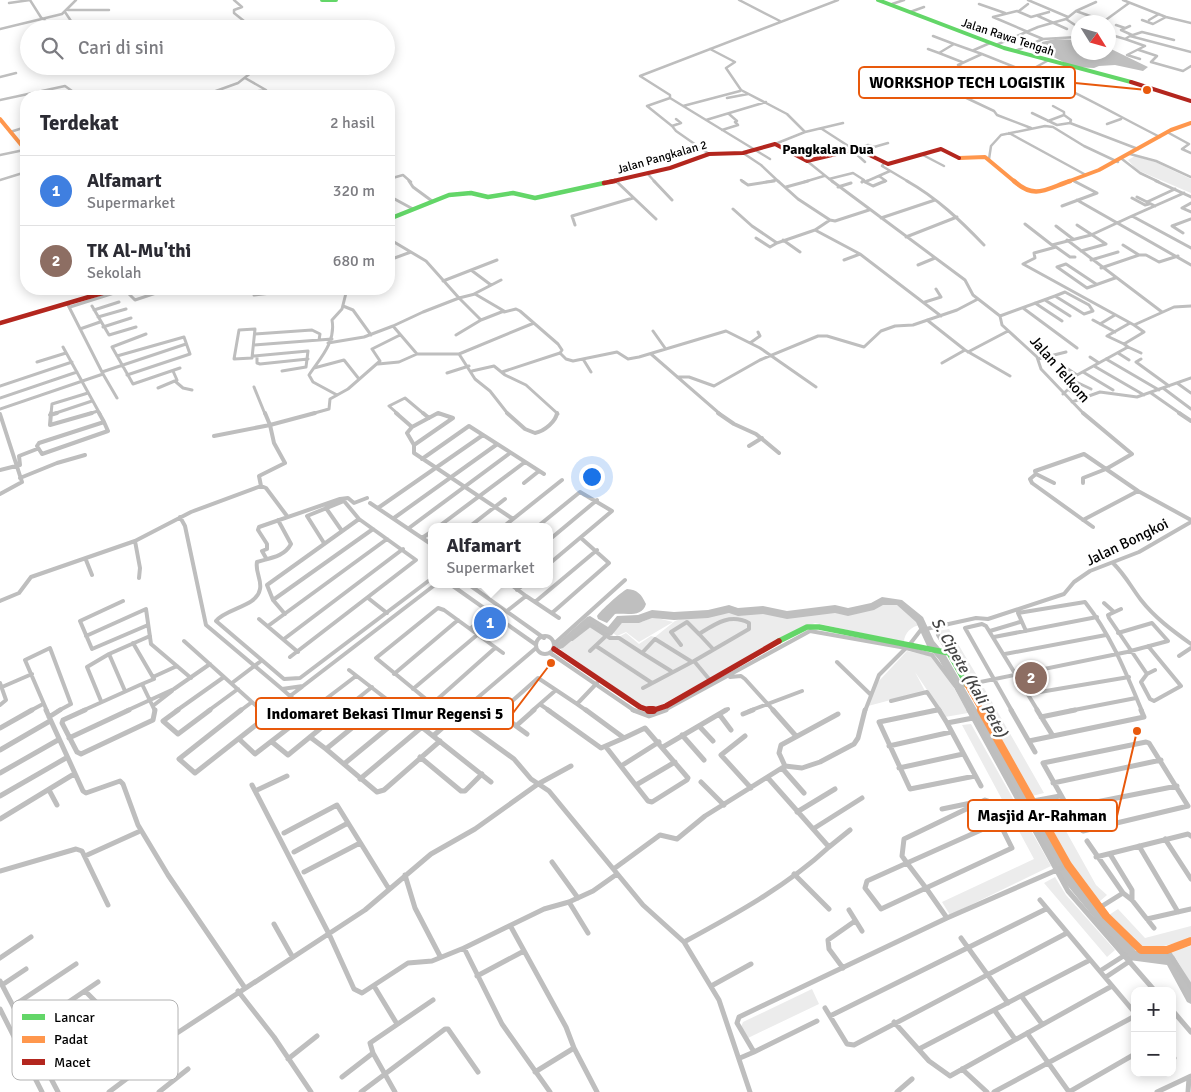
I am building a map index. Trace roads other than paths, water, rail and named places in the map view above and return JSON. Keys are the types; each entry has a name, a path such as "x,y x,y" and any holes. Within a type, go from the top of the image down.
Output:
{"street":[{"path":"9,3 30,0 43,19"},
{"path":"68,0 72,3"},
{"path":"67,11 76,0"},
{"path":"234,0 242,7 234,10 234,13 243,20"},
{"path":"322,0 336,0"},
{"path":"739,0 780,21"},
{"path":"770,159 670,98 665,92 640,76 838,0"},
{"name":"Jalan Rawa Tengah","path":"878,0 993,44 1047,61 1130,80 1191,101"},
{"path":"892,4 904,0"},
{"path":"1028,0 1071,21"},
{"path":"1123,0 1129,4 1191,24"},
{"path":"974,50 1067,18 1076,11 1096,2"},
{"path":"979,4 1006,13"},
{"path":"1028,4 1019,11 993,17 1043,39"},
{"path":"1111,15 1129,4"},
{"path":"910,12 924,7"},
{"path":"39,20 80,9 89,12 110,10"},
{"path":"67,11 71,20"},
{"path":"1019,11 1031,17 1049,12"},
{"path":"1076,11 1086,15"},
{"path":"1149,20 1159,14"},
{"path":"1038,16 1067,29"},
{"path":"1142,20 1153,24 1166,17"},
{"path":"0,29 20,24"},
{"path":"1116,25 1125,28 1130,26"},
{"path":"1125,28 1122,31 1131,35 1169,48 1191,52"},
{"path":"1125,39 1142,32 1174,40"},
{"path":"933,36 1060,84 1160,137"},
{"path":"1116,36 1144,46 1127,55 1140,59"},
{"path":"1015,51 1043,39 1071,37"},
{"path":"939,53 954,44"},
{"path":"710,49 735,62 726,68 741,90 787,114 805,132"},
{"path":"928,49 962,62"},
{"path":"1139,50 1157,56 1152,62 1183,72 1191,66"},
{"path":"982,54 958,65 990,81"},
{"path":"1027,72 1047,61"},
{"path":"1017,69 996,76 990,81 958,94 994,111 998,115 1031,128"},
{"path":"0,77 16,73"},
{"path":"219,90 236,84 248,75"},
{"path":"245,78 266,90"},
{"path":"46,90 65,86 71,90"},
{"path":"683,106 740,91"},
{"path":"727,98 748,94"},
{"path":"0,100 20,96"},
{"path":"704,96 708,99"},
{"path":"670,98 647,106 678,133 709,154"},
{"path":"706,120 766,102"},
{"path":"1053,106 1064,112 1064,115 1072,120 1070,123"},
{"path":"1032,113 1059,125 1070,123 1138,149"},
{"path":"722,130 738,125 734,122 737,121 729,114"},
{"path":"1048,121 1064,115"},
{"path":"1107,124 1122,118"},
{"path":"672,126 681,123 676,119"},
{"path":"1,121 20,143"},
{"path":"775,144 805,132 843,123"},
{"path":"822,129 854,149 889,164 941,149 959,158 982,157 989,159 1018,184 1032,193 1086,175 1120,160 1167,132 1191,123"},
{"path":"989,159 989,152 995,140 1008,133 1045,126 1053,127 1084,146 1120,160 1140,174 1191,197"},
{"path":"10,132 20,129"},
{"path":"1167,132 1188,144 1182,149 1191,153"},
{"path":"1008,133 1086,175"},
{"path":"775,144 807,161 868,145 874,147 888,143"},
{"name":"Jalan Pangkalan 2","path":"432,201 452,194 490,197 515,193 535,198 647,173 709,154 743,153 775,144"},
{"path":"0,155 20,149"},
{"path":"854,149 858,153 856,155 865,162"},
{"path":"743,153 786,187 798,199 830,220 835,221 869,210"},
{"path":"921,154 944,166"},
{"path":"1130,154 1156,161 1191,177"},
{"name":"Jalan Telkom","path":"807,161 869,210 965,280 978,299 1000,316 1000,322 1038,359 1041,369 1063,394 1132,454 1106,469"},
{"path":"884,163 882,166 915,184 957,216 984,245"},
{"path":"879,176 886,181 873,186 865,182 890,171"},
{"path":"647,173 672,200"},
{"path":"829,179 853,173 874,189"},
{"path":"0,180 20,174"},
{"path":"395,178 403,175 413,184 413,188 432,201"},
{"path":"786,187 824,176"},
{"path":"615,180 656,219"},
{"path":"741,180 748,185 777,180"},
{"path":"1062,206 1097,193 1073,180"},
{"path":"838,186 851,183"},
{"path":"1132,198 1144,205 1174,189"},
{"path":"1124,344 1144,332 1023,264 1035,257 1034,253 1066,240 1091,235 1184,193"},
{"path":"1137,197 1155,206"},
{"path":"575,225 572,216 633,198"},
{"path":"395,199 413,209"},
{"path":"880,218 936,200"},
{"path":"1077,200 1191,265"},
{"path":"395,216 432,201"},
{"path":"1191,203 1182,208 1191,212"},
{"path":"734,209 752,226 777,243"},
{"path":"906,237 957,216"},
{"path":"1132,216 1191,248"},
{"path":"1183,233 1172,226 1191,219"},
{"path":"756,238 770,246 815,230 830,220"},
{"path":"1025,224 1070,257 1075,257"},
{"path":"1077,225 1106,244 1081,251"},
{"path":"1056,226 1074,239"},
{"path":"815,230 860,254 941,316"},
{"path":"783,240 800,252"},
{"path":"1066,240 1162,312"},
{"path":"395,242 423,258 481,320"},
{"path":"1123,245 1139,255"},
{"path":"395,258 411,252"},
{"path":"1091,260 1118,252"},
{"path":"844,260 860,254"},
{"path":"1101,268 1139,255 1146,255 1159,262 1178,256"},
{"path":"918,265 935,258"},
{"path":"443,280 497,260"},
{"path":"1096,284 1066,264 1057,268 1086,288 1115,278"},
{"path":"471,270 491,285"},
{"path":"328,343 371,335 411,316 474,294 501,280"},
{"path":"925,302 941,297 936,290"},
{"path":"1000,316 1035,303 1045,300 1055,296 1067,292 1089,305 1093,311 1084,314 1055,296"},
{"path":"474,294 477,294 504,312"},
{"path":"0,323 102,295"},
{"path":"130,295 135,300 150,295"},
{"path":"337,395 311,380 309,375 332,339 334,332 332,320 343,306 346,295"},
{"path":"677,377 689,377 714,386 770,356 812,338 827,336 864,347 881,331 895,326 912,326 941,316 978,299"},
{"path":"1045,300 1070,316"},
{"path":"119,302 93,308 103,327 110,336 136,327"},
{"path":"1035,303 1062,321"},
{"path":"68,305 102,373 117,398"},
{"path":"343,306 353,310 371,335"},
{"path":"1134,326 1178,306 1191,306"},
{"path":"1023,308 1077,348"},
{"path":"98,317 126,309"},
{"path":"456,335 481,320 504,312 518,310 558,344 562,350 560,353"},
{"path":"1100,324 1115,315"},
{"path":"103,327 131,318"},
{"path":"927,320 966,351 1010,376"},
{"path":"1093,320 1116,332"},
{"path":"80,329 100,322"},
{"path":"214,436 270,425 329,409 329,400 378,364 399,362 417,354 458,354 534,323"},
{"path":"1130,323 1107,337 1141,353"},
{"path":"393,326 417,354"},
{"path":"282,371 305,368 308,359 307,350 255,356 250,359 234,359 238,331 254,329 254,345 255,356 257,363 308,359"},
{"path":"254,334 314,330 320,334 319,340"},
{"path":"653,331 665,348"},
{"path":"560,353 569,361 617,352 628,359 724,331 770,356 816,387"},
{"path":"942,363 1008,331"},
{"path":"750,344 760,336 758,332"},
{"path":"146,334 113,345 127,375 135,384 180,368"},
{"path":"378,364 380,361 372,348 400,335"},
{"path":"117,356 182,337 186,344 190,354 127,375"},
{"path":"254,345 332,339"},
{"path":"287,342 287,352"},
{"path":"0,494 21,484 7,427 0,412 121,364 186,344"},
{"path":"37,447 42,454 107,432 104,422 63,347"},
{"path":"1072,380 1077,375 1128,347"},
{"path":"37,362 66,352"},
{"path":"1038,359 1066,352"},
{"path":"502,372 560,353"},
{"path":"1118,353 1128,360"},
{"path":"458,354 469,366 476,380 490,391 508,414 530,432 539,432 549,425 558,414 526,386 493,365 472,371"},
{"path":"650,354 726,419 762,438 779,453"},
{"path":"1090,357 1099,363"},
{"path":"583,359 591,372"},
{"path":"1141,359 1136,362 1169,386"},
{"path":"314,368 344,360 359,379"},
{"path":"1106,360 1159,390"},
{"path":"0,386 72,362"},
{"path":"447,373 469,366"},
{"path":"1094,366 1145,395"},
{"path":"1066,367 1077,375"},
{"path":"173,371 176,382 183,388 192,390"},
{"path":"0,398 77,372"},
{"path":"1083,372 1113,390"},
{"path":"1072,402 1100,392 1130,398 1151,394 1191,378"},
{"path":"1063,394 1074,384 1072,380"},
{"path":"1072,380 1091,389"},
{"path":"158,388 176,382"},
{"path":"1177,383 1191,393"},
{"path":"254,387 270,425 274,443 286,463 259,476 261,486"},
{"path":"1164,388 1191,409"},
{"path":"1068,390 1075,394"},
{"path":"88,393 52,404 50,424 53,426 98,411"},
{"path":"1151,394 1191,421"},
{"path":"412,427 390,404 405,398 429,418"},
{"path":"50,415 92,401"},
{"path":"414,445 454,419 441,413 412,427 407,433 414,445 415,454 513,519"},
{"path":"0,470 20,465 20,455 37,447 104,422"},
{"path":"422,459 469,426 544,474"},
{"path":"378,508 483,435"},
{"path":"749,446 762,438"},
{"path":"394,518 496,444"},
{"path":"408,528 510,453"},
{"path":"1093,527 1032,483 1030,479 1036,474 1036,470 1084,454 1138,491 1191,521"},
{"path":"20,478 57,463 85,456"},
{"path":"443,523 525,462"},
{"path":"1083,483 1083,478 1106,469"},
{"path":"524,483 540,471"},
{"path":"1036,474 1054,484"},
{"path":"508,523 562,480"},
{"path":"0,601 20,593 31,577 86,560 136,541 191,512 261,486 266,488 287,516"},
{"path":"1083,520 1138,491"},
{"path":"542,523 580,492 597,500 612,512 553,561"},
{"path":"266,558 262,551 267,549 267,544 258,529 287,516 340,499 348,498 354,503 367,498"},
{"path":"474,523 505,499"},
{"path":"553,537 597,500"},
{"path":"290,657 416,560 359,519 346,501 308,515 307,518 324,543"},
{"path":"370,503 428,542"},
{"path":"326,508 342,530"},
{"path":"181,517 185,526 206,625 299,704"},
{"path":"285,614 273,600 267,585 359,519"},
{"path":"278,520 291,544 284,553 266,558 255,564 262,581 260,593 257,597 218,618 216,622 260,661 284,679 300,678 430,588"},
{"name":"Jalan Bongkoi","path":"908,646 920,631 926,629 976,618 988,619 1064,594 1072,584 1090,571 1139,552 1191,521"},
{"path":"273,600 373,529"},
{"path":"422,538 428,534"},
{"path":"552,613 609,563 598,550 581,538"},
{"path":"268,626 387,539"},
{"path":"136,541 140,568 139,578"},
{"path":"284,639 402,549"},
{"path":"553,587 598,550"},
{"path":"86,560 92,575"},
{"path":"1113,563 1137,589 1141,600 1165,625 1191,646 1179,656"},
{"path":"456,588 536,646 541,653 553,648 625,580"},
{"path":"290,696 428,582"},
{"path":"474,588 544,638 552,639 553,648 597,682 640,707 651,711 666,706 796,634"},
{"path":"515,588 559,618"},
{"path":"535,602 552,588"},
{"path":"507,611 526,596"},
{"path":"368,598 390,615"},
{"path":"123,601 82,619 79,623 94,649 148,625"},
{"path":"1026,631 1020,622 1018,613 1081,602 1088,604 1119,654 1144,717 1029,741"},
{"path":"1104,603 1114,612"},
{"path":"439,709 394,674 378,660 378,656 438,608 444,610 503,653"},
{"path":"86,636 145,609 151,644 191,678"},
{"path":"1122,609 1108,616 1129,652 1147,674"},
{"path":"470,630 489,612"},
{"path":"994,637 1097,617"},
{"path":"259,619 298,652"},
{"path":"644,688 671,671 693,662 748,630 748,623 743,620 725,619 699,634"},
{"path":"394,674 458,620"},
{"path":"681,645 671,631 688,622 713,650"},
{"path":"990,631 1020,622"},
{"path":"572,639 590,624 607,636 623,640 671,671"},
{"path":"1035,752 964,629 982,624 990,631 1053,736"},
{"path":"957,687 1129,652 1168,641 1154,624 1118,633"},
{"path":"725,678 807,627 819,627 945,652"},
{"path":"413,689 477,635"},
{"path":"938,635 945,652 1033,801 1067,866 1099,908 1138,949 1167,950 1191,941"},
{"path":"1005,654 1106,635"},
{"path":"101,701 87,667 109,654 150,636"},
{"path":"590,651 607,636"},
{"path":"433,736 544,638"},
{"path":"642,653 652,641 657,639 693,662 711,681"},
{"path":"184,641 268,717"},
{"path":"133,643 153,677"},
{"path":"596,646 652,683"},
{"path":"908,646 932,655 957,687 1068,891 1152,987"},
{"path":"614,868 660,835 677,839 724,805 784,767 802,768 820,762 854,744 858,738 870,694 879,674 908,646"},
{"path":"1148,646 1180,686 1152,701 1141,684 1147,674 1155,670"},
{"path":"0,750 50,719 70,704 51,648 26,659 50,719 58,740 82,790 86,793 120,782 123,784 138,825 168,875 245,988"},
{"path":"432,704 495,648"},
{"path":"109,654 125,691"},
{"path":"232,683 260,661"},
{"path":"837,662 870,694"},
{"path":"154,705 210,664"},
{"path":"142,684 154,705 155,715 153,720 80,754 77,752 62,723 63,720 177,666"},
{"path":"349,670 406,713 491,782"},
{"path":"0,705 6,700 1,685 32,674"},
{"path":"239,739 255,754 356,676"},
{"path":"711,681 741,676 796,736"},
{"path":"224,677 163,721 178,734 238,689"},
{"path":"1028,694 1129,677"},
{"path":"490,721 538,678 624,738"},
{"path":"577,704 597,682"},
{"path":"282,690 302,686"},
{"path":"272,742 288,755 372,687"},
{"path":"70,738 174,690"},
{"path":"516,726 556,690"},
{"path":"743,714 802,692"},
{"path":"891,700 927,692 947,723 981,786"},
{"path":"1041,717 1136,698"},
{"path":"326,750 388,699"},
{"path":"252,702 179,759 195,773 277,709"},
{"path":"0,728 44,704"},
{"path":"541,704 601,748 606,748 644,727 659,742 688,778 652,802 648,801 606,748"},
{"path":"663,747 728,709"},
{"path":"938,710 881,721 879,724 911,790 975,776"},
{"path":"499,712 527,734"},
{"path":"344,764 406,713"},
{"path":"719,714 731,730"},
{"path":"804,793 784,767 779,749 785,742 838,714"},
{"path":"456,717 514,759 538,784 548,791 643,905 684,942 713,985 740,1058 750,1092"},
{"path":"947,723 974,718"},
{"path":"699,726 713,741"},
{"path":"360,779 422,727"},
{"path":"889,746 951,732"},
{"path":"682,735 704,760"},
{"path":"745,736 721,755 751,788"},
{"path":"310,737 360,779 380,792 440,741"},
{"path":"0,772 58,740"},
{"path":"621,766 659,742"},
{"path":"1146,742 1149,743 1161,760 1188,805 1187,807 1083,831 1066,808 1053,783 1042,764 1045,762 1146,742"},
{"path":"900,768 964,754"},
{"path":"0,796 66,758"},
{"path":"420,758 462,791 482,774"},
{"path":"1053,783 1161,760"},
{"path":"636,785 675,762"},
{"path":"178,1032 238,991 365,910 431,854 475,829 538,784 571,766"},
{"path":"0,819 74,774"},
{"path":"255,791 287,776"},
{"path":"768,778 829,847"},
{"path":"701,782 724,805"},
{"path":"252,786 329,934 354,989 362,993 408,963 416,961 426,962 464,948 511,927 544,909 578,898 617,874"},
{"path":"1066,808 1177,786"},
{"path":"797,812 835,789"},
{"path":"49,790 57,805"},
{"path":"1033,801 1060,796"},
{"path":"813,829 862,798"},
{"path":"947,918 902,856 904,839 982,801"},
{"path":"942,809 988,801 999,822 1012,848 881,909 865,888 868,882 909,865 999,822"},
{"path":"284,833 337,805 389,889"},
{"path":"294,852 348,823"},
{"path":"684,942 739,912 794,874 850,830"},
{"path":"86,856 138,832"},
{"path":"1096,857 1165,839 1188,834 1191,836"},
{"path":"1165,839 1191,879"},
{"path":"1087,841 1096,857 1123,893 1132,900 1154,928"},
{"path":"304,872 360,843"},
{"path":"1139,846 1178,912"},
{"path":"0,871 76,849 82,851 86,856 108,905"},
{"path":"1110,854 1130,885 1133,895 1132,900"},
{"path":"552,862 578,898"},
{"path":"754,1052 737,1022 739,1017 947,918 1067,866"},
{"path":"794,874 829,909"},
{"path":"405,875 415,908 440,956"},
{"path":"1099,908 1123,893"},
{"path":"1040,900 1106,977 1131,1010"},
{"path":"569,902 588,933"},
{"path":"830,1016 970,949 1046,909"},
{"path":"1147,919 1191,909"},
{"path":"848,910 862,931"},
{"path":"843,968 829,948 828,940 855,921"},
{"path":"274,924 292,956"},
{"path":"511,927 566,1027 574,1048 597,1092"},
{"path":"825,1008 850,1045 989,976 1067,933"},
{"path":"0,958 31,937"},
{"path":"961,938 1008,1003"},
{"path":"464,948 502,1024 550,1092"},
{"path":"1167,950 1191,987"},
{"path":"477,976 524,951"},
{"path":"1100,971 1125,955"},
{"path":"919,1049 1090,960"},
{"path":"1106,977 1130,961"},
{"path":"22,1000 76,964"},
{"path":"713,985 752,964"},
{"path":"12,1004 1,983 26,969"},
{"path":"72,1000 98,982"},
{"path":"374,986 398,1024"},
{"path":"894,1022 931,1064 945,1075 950,1076 1112,986"},
{"path":"85,991 94,1000"},
{"path":"238,991 311,1092"},
{"path":"1022,997 1042,1024"},
{"path":"395,1092 373,1054 370,1043 433,1000"},
{"path":"0,1009 12,1033"},
{"path":"995,1010 1015,1039"},
{"path":"1176,1015 1191,1032"},
{"path":"994,1092 1049,1064 1131,1017"},
{"path":"740,1058 817,1020"},
{"path":"361,1092 447,1028 478,1072"},
{"path":"1027,1033 1069,1092 1131,1056"},
{"path":"288,1059 317,1036"},
{"path":"535,1072 574,1048"},
{"path":"342,1077 373,1054"},
{"path":"178,1077 188,1069"},
{"path":"962,1069 987,1092"},
{"path":"1158,1092 1190,1077"},
{"path":"1188,1092 1190,1077"},
{"path":"897,1092 912,1079"},
{"path":"36,1080 42,1092"},
{"path":"52,1080 58,1092"},
{"path":"109,1092 125,1080"},
{"path":"159,1092 174,1080"}],"waterway":[{"name":"S. Cipete (Kali Pete)","path":"560,645 590,620 609,632 620,619 639,619 652,614 674,616 708,614 729,609 738,612 763,610 787,615 835,609 848,612 874,606 882,601 899,602 920,620 930,643 942,657 1066,875 1133,956 1170,960 1191,998"}],"place":[{"name":"WORKSHOP TECH LOGISTIK","path":"1147,90"},
{"name":"Alfamart","path":"490,623"},
{"name":"Indomaret Bekasi TImur Regensi 5","path":"551,663"},
{"name":"TK Al-Mu'thi","path":"1031,678"},
{"name":"Masjid Ar-Rahman","path":"1137,731"}],"district":[{"name":"Pangkalan Dua","path":"828,149"}]}
